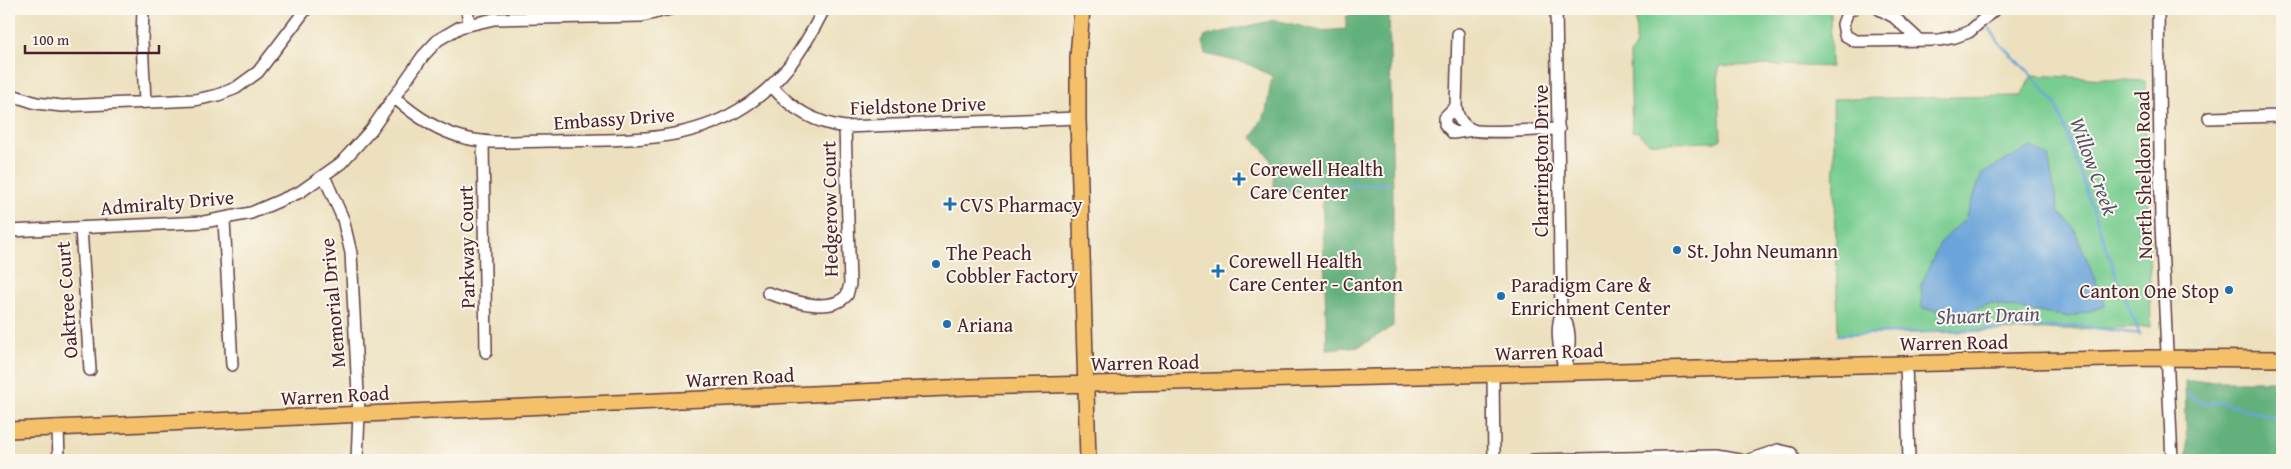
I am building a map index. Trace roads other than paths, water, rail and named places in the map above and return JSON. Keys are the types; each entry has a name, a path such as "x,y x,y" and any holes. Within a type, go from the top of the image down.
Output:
{"main road":[{"path":"1082,9 1078,57 1078,118 1088,460"},
{"name":"Warren Road","path":"9,430 1085,383 1906,363 2168,358 2282,358"}],"street":[{"path":"143,9 144,102"},
{"path":"9,94 46,105 208,98 236,88 258,72 267,63 306,9"},
{"path":"467,9 469,24"},
{"name":"Admiralty Drive","path":"9,231 224,220 251,214 300,192 324,176 358,145 431,47 449,33 469,24 494,19 642,16 670,9"},
{"name":"Embassy Drive","path":"394,97 415,115 436,128 462,138 483,141 636,139 671,135 700,128 724,119 748,105 772,86 797,57 824,9"},
{"name":"Charrington Drive","path":"1556,9 1561,314 1558,322 1559,348 1565,371"},
{"path":"1853,9 1848,11 1843,24 1845,35 1855,41 1939,40 1963,35 1974,28 1995,9"},
{"path":"1879,9 1894,17 1918,39"},
{"name":"North Sheldon Road","path":"2158,9 2161,224 2172,460"},
{"path":"1458,34 1456,106 1460,120 1473,130 1559,129"},
{"name":"Fieldstone Drive","path":"772,86 785,101 804,114 826,123 846,127 1078,118"},
{"path":"2209,118 2282,116"},
{"name":"Hedgerow Court","path":"768,293 801,304 834,304 847,295 850,284 846,127"},
{"name":"Parkway Court","path":"483,141 486,352"},
{"name":"Memorial Drive","path":"324,176 342,219 351,253 359,414 357,460"},
{"path":"224,220 232,365"},
{"name":"Oaktree Court","path":"81,228 90,370"},
{"path":"1906,363 1909,460"},
{"path":"1493,373 1494,460"},
{"path":"58,428 59,460"},
{"path":"1750,460 1778,450 1792,457"},
{"path":"1534,460 1717,456 1740,460"}],"water":[{"path":"2030,147 2048,156 2058,211 2074,228 2106,306 2069,317 1991,304 1959,314 1922,308 1921,285 1940,243 1965,219 1982,174"}],"waterway":[{"name":"Willow Creek","path":"1972,9 1977,15"},
{"name":"Willow Creek","path":"1988,26 2001,45 2032,75 2057,106 2113,267 2140,335"},
{"name":"Shuart Drain","path":"1281,188 1388,184"},
{"name":"Shuart Drain","path":"1838,335 2081,326 2139,334"},
{"name":"Willow Creek","path":"2187,394 2203,404 2219,402 2282,419"}],"place":[{"name":"Corewell Health Care Center","path":"1239,179"},
{"name":"CVS Pharmacy","path":"950,204"},
{"name":"St. John Neumann","path":"1677,250"},
{"name":"The Peach Cobbler Factory","path":"936,264"},
{"name":"Corewell Health Care Center - Canton","path":"1218,271"},
{"name":"Canton One Stop","path":"2229,290"},
{"name":"Paradigm Care & Enrichment Center","path":"1501,296"},
{"name":"Ariana","path":"947,324"}]}
